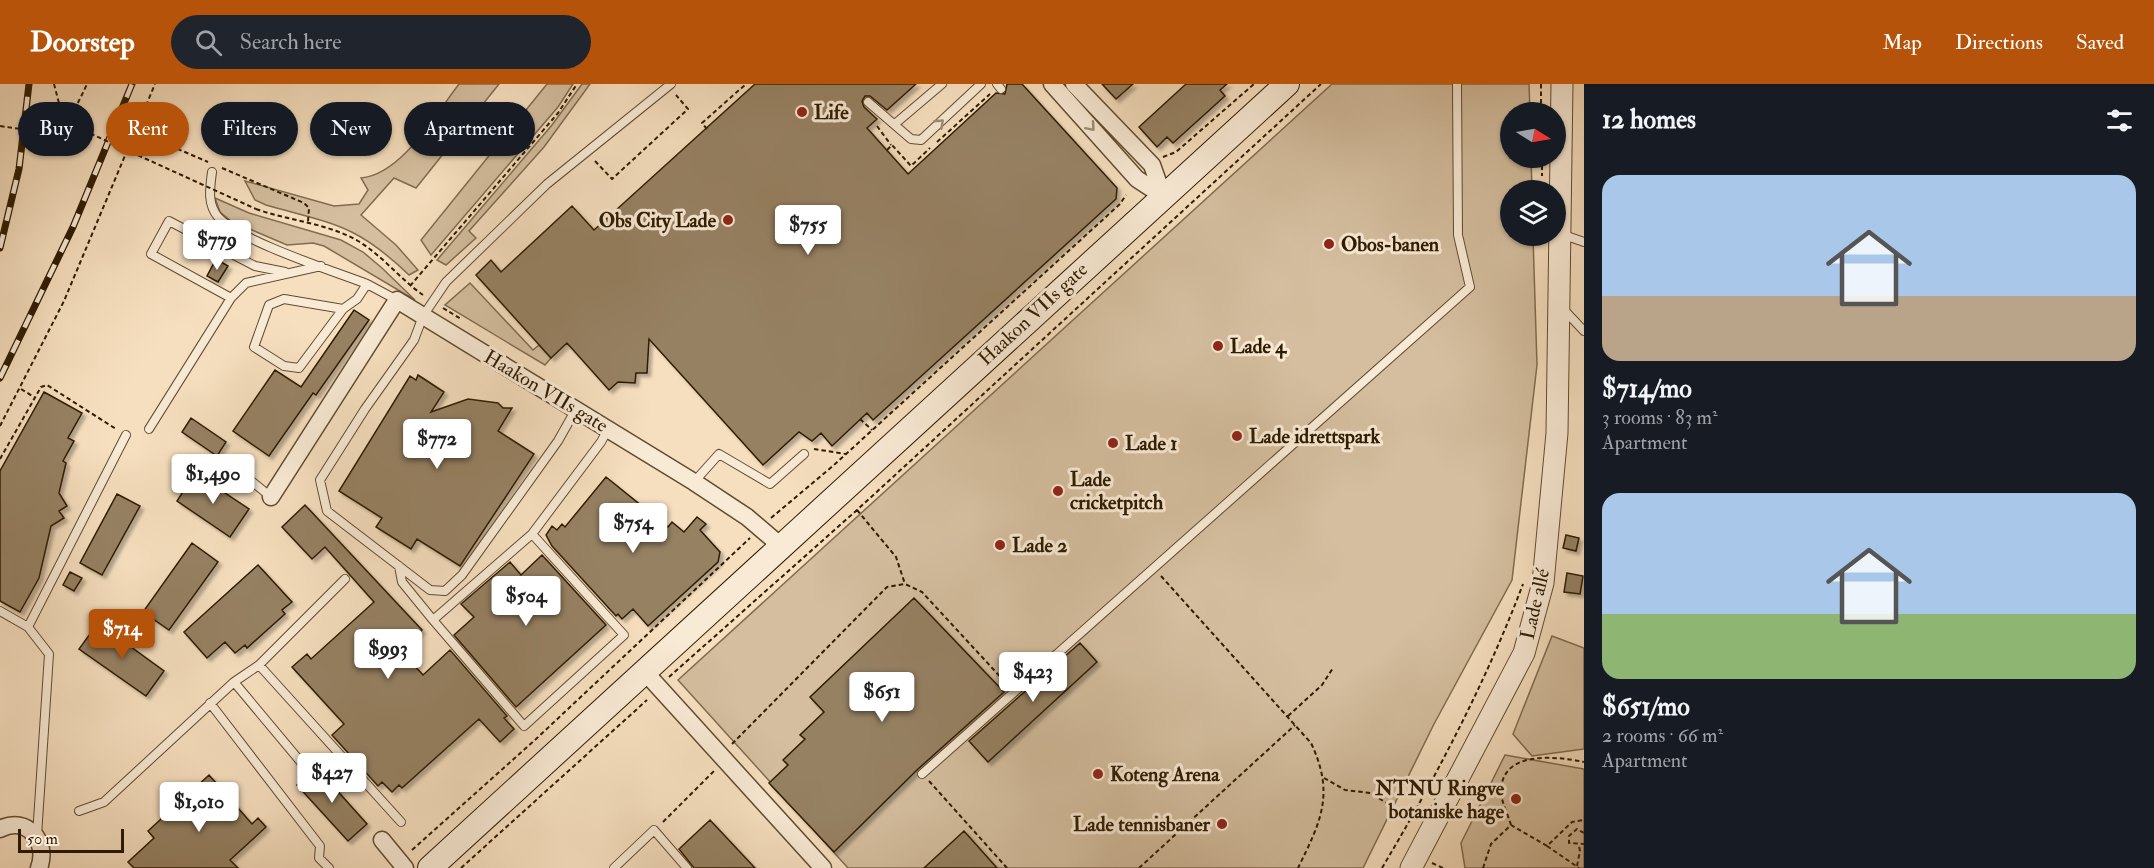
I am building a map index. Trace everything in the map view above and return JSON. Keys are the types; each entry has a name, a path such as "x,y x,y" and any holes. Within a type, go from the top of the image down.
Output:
{"main road":[{"name":"Haakon VIIs gate","path":"430,868 1287,84"}],"street":[{"path":"1052,84 1137,179 1163,196"},
{"path":"1074,84 1152,165 1163,196"},
{"name":"Lade allé","path":"1561,180 1562,84"},
{"name":"Lade allé","path":"1411,868 1524,652 1534,623 1543,583 1557,433 1560,246"},
{"path":"271,496 397,300"},
{"name":"Haakon VIIs gate","path":"397,300 694,482 747,517 781,546"},
{"path":"644,671 724,756 823,868"},
{"path":"0,829 12,825 22,826 37,837 43,852 39,868"},
{"path":"382,840 405,868"}],"lane":[{"path":"896,123 942,84"},
{"path":"868,102 896,123 911,139 921,140 981,84"},
{"path":"922,774 1470,286 1458,235 1457,84"},
{"path":"576,410 558,441 462,575 445,591 430,590 327,511 320,480 365,409 414,340 423,316 446,282 470,256 547,184 670,85"},
{"path":"212,172 209,198 218,216 239,232 367,284 397,300"},
{"path":"231,298 151,254 169,221 255,266 285,272"},
{"path":"1566,236 1584,242"},
{"path":"149,429 231,298 246,283 285,272 321,266"},
{"path":"343,309 284,299 269,305 254,347 284,366 299,368 343,309 357,298 367,284"},
{"path":"1560,313 1567,313 1584,331"},
{"path":"434,620 532,534 601,442 608,429"},
{"path":"28,627 126,435"},
{"path":"694,482 719,454 770,484 804,454"},
{"path":"233,466 271,496"},
{"path":"399,566 402,582 524,726 624,635 532,534"},
{"path":"79,811 104,802 210,703 234,682 259,665 345,579"},
{"path":"0,611 28,627 49,654 37,837"},
{"path":"259,665 401,822"},
{"path":"234,682 305,767"},
{"path":"210,703 320,846 319,858 329,868"},
{"path":"614,868 654,830 687,868"}],"path":[{"path":"54,84 61,111 70,122 87,132 256,209 342,233 369,248 410,286 422,294"},
{"path":"148,102 155,84"},
{"path":"410,286 558,113 577,84"},
{"path":"706,129 702,123 746,84"},
{"path":"1158,159 1176,152 1254,84"},
{"path":"669,677 856,510 1321,84"},
{"path":"1541,84 1541,102"},
{"path":"0,126 35,132 54,129 72,115 85,85"},
{"path":"587,153 612,179 688,109 670,85"},
{"path":"189,154 304,203 309,208 308,222"},
{"path":"0,426 73,282 126,156"},
{"path":"1542,168 1542,180"},
{"path":"0,459 34,397 41,387 47,385 126,435"},
{"path":"21,388 34,397"},
{"path":"860,419 872,430"},
{"path":"804,454 816,448 846,454"},
{"path":"856,510 896,557 905,584"},
{"path":"1154,568 1311,743 1323,777 1325,792 1319,826 1298,868"},
{"path":"1382,868 1415,810 1501,644 1526,578"},
{"path":"654,830 869,603 887,587 905,584 922,592 1014,692"},
{"path":"1288,716 1322,685 1332,668"},
{"path":"461,868 647,700"},
{"path":"1139,868 1295,724"},
{"path":"1579,846 1581,851 1578,867 1511,825 1501,792 1508,769 1516,763 1539,758 1584,762"},
{"path":"922,774 1007,868"},
{"path":"1323,777 1345,790 1371,793 1394,808 1415,810"},
{"path":"1547,846 1572,822 1584,820"},
{"path":"1483,868 1491,844 1511,825"},
{"path":"1584,833 1577,829 1569,836 1569,843 1579,846 1584,844"},
{"path":"1433,865 1443,868"}],"shaded area":[{"path":"459,84 499,84 485,102 446,102"},
{"path":"547,84 573,84 558,107 535,134 535,102 532,102"},
{"path":"582,84 590,84 544,147 469,231 476,238 446,265 437,260 526,156 535,156 535,145"},
{"name":"Lade idrettspark","path":"1332,84 1529,84 1530,102 1500,102 1500,168 1531,168 1532,180 1500,180 1500,246 1533,246 1537,365 1512,580 1434,724 1363,868 848,868 678,680"},
{"path":"404,155 442,156 416,188 394,178 361,215 396,245 418,270 409,275 374,245 358,235 327,222 255,200 245,181 334,206 359,204 368,190 361,178 376,174"},
{"path":"489,156 516,156 431,255 421,240"},
{"path":"215,198 249,213 341,240 363,252 415,300 324,246 313,243 287,245 231,221 220,212"},
{"path":"470,283 533,350 539,345 551,358 545,365 445,305"},
{"path":"1552,636 1584,648 1584,749 1532,756 1513,734"},
{"path":"1505,755 1584,769 1584,868 1465,868 1461,843"}],"building":[{"path":"755,84 916,84 887,110 870,96 865,96 862,101 864,107 877,119 867,128 908,174 996,93 1005,94 1007,84 1022,84 1117,188 1116,199 873,420 867,413 832,446 821,433 812,441 799,432 763,465 649,339 647,373 636,373 635,383 618,382 609,390 567,343 551,358 476,275 491,260 501,272 572,206 594,230"},
{"path":"1102,84 1133,84 1116,99"},
{"path":"1186,84 1227,84 1220,90 1225,96 1173,143 1167,137 1157,147 1139,127"},
{"path":"216,259 228,266 218,282 207,276"},
{"path":"354,310 369,320 316,395 313,393 269,456 233,431 275,370 301,387"},
{"path":"418,375 444,392 431,412 468,399 498,403 503,408 512,408 498,431 534,454 460,566 417,539 411,549 376,527 382,518 339,491 410,376 416,380"},
{"path":"44,392 82,413 68,438 74,441 63,461 66,463 59,493 67,506 59,511 64,518 51,526 39,578 20,612 0,601 0,471"},
{"path":"191,418 226,442 217,456 182,432"},
{"path":"195,473 249,509 230,537 177,501"},
{"path":"606,477 668,527 672,522 684,532 697,517 706,524 700,530 720,552 718,562 648,626 633,609 622,619 618,614 616,616 552,546 546,535 552,526 557,530 562,524 565,527"},
{"path":"117,494 140,506 102,575 80,563"},
{"path":"305,505 422,630 400,650 423,675 450,650 507,716 504,718 514,729 500,742 479,719 402,788 399,785 392,792 382,782 378,786 332,735 344,724 292,667 307,654 311,659 374,602 325,547 312,559 282,527"},
{"path":"1566,535 1579,538 1576,551 1563,548"},
{"path":"192,543 218,562 169,630 143,612"},
{"path":"542,555 606,625 516,707 454,635 474,617 461,604 510,562 521,575"},
{"path":"258,565 292,602 282,610 285,614 247,648 245,645 235,653 225,642 207,658 184,632"},
{"path":"70,572 82,578 74,591 63,585"},
{"path":"1567,573 1583,576 1580,594 1564,592"},
{"path":"914,598 1004,692 918,769 834,852 769,783 788,765 783,760 805,739 800,735 824,712 810,697"},
{"path":"98,623 164,671 146,696 79,649"},
{"path":"1080,643 1097,662 988,762 969,741"},
{"path":"316,767 367,824 348,841 297,785"},
{"path":"209,775 252,824 258,818 266,827 230,860 238,868 134,868 128,862 154,838 148,831"},
{"path":"710,820 755,868 694,868 679,849"},
{"path":"964,831 997,868 924,868"}],"railway":[{"path":"0,248 19,169 29,84"},
{"path":"0,378 73,227 132,84"}],"place":[{"name":"Life","path":"802,112"},
{"name":"Obs City Lade","path":"728,220"},
{"name":"Obos-banen","path":"1329,244"},
{"name":"Lade 4","path":"1218,346"},
{"name":"Lade idrettspark","path":"1237,436"},
{"name":"Lade 1","path":"1113,443"},
{"name":"Lade cricketpitch","path":"1058,491"},
{"name":"Lade 2","path":"1000,545"},
{"name":"Koteng Arena","path":"1098,774"},
{"name":"NTNU Ringve botaniske hage","path":"1516,799"},
{"name":"Lade tennisbaner","path":"1222,824"}]}
